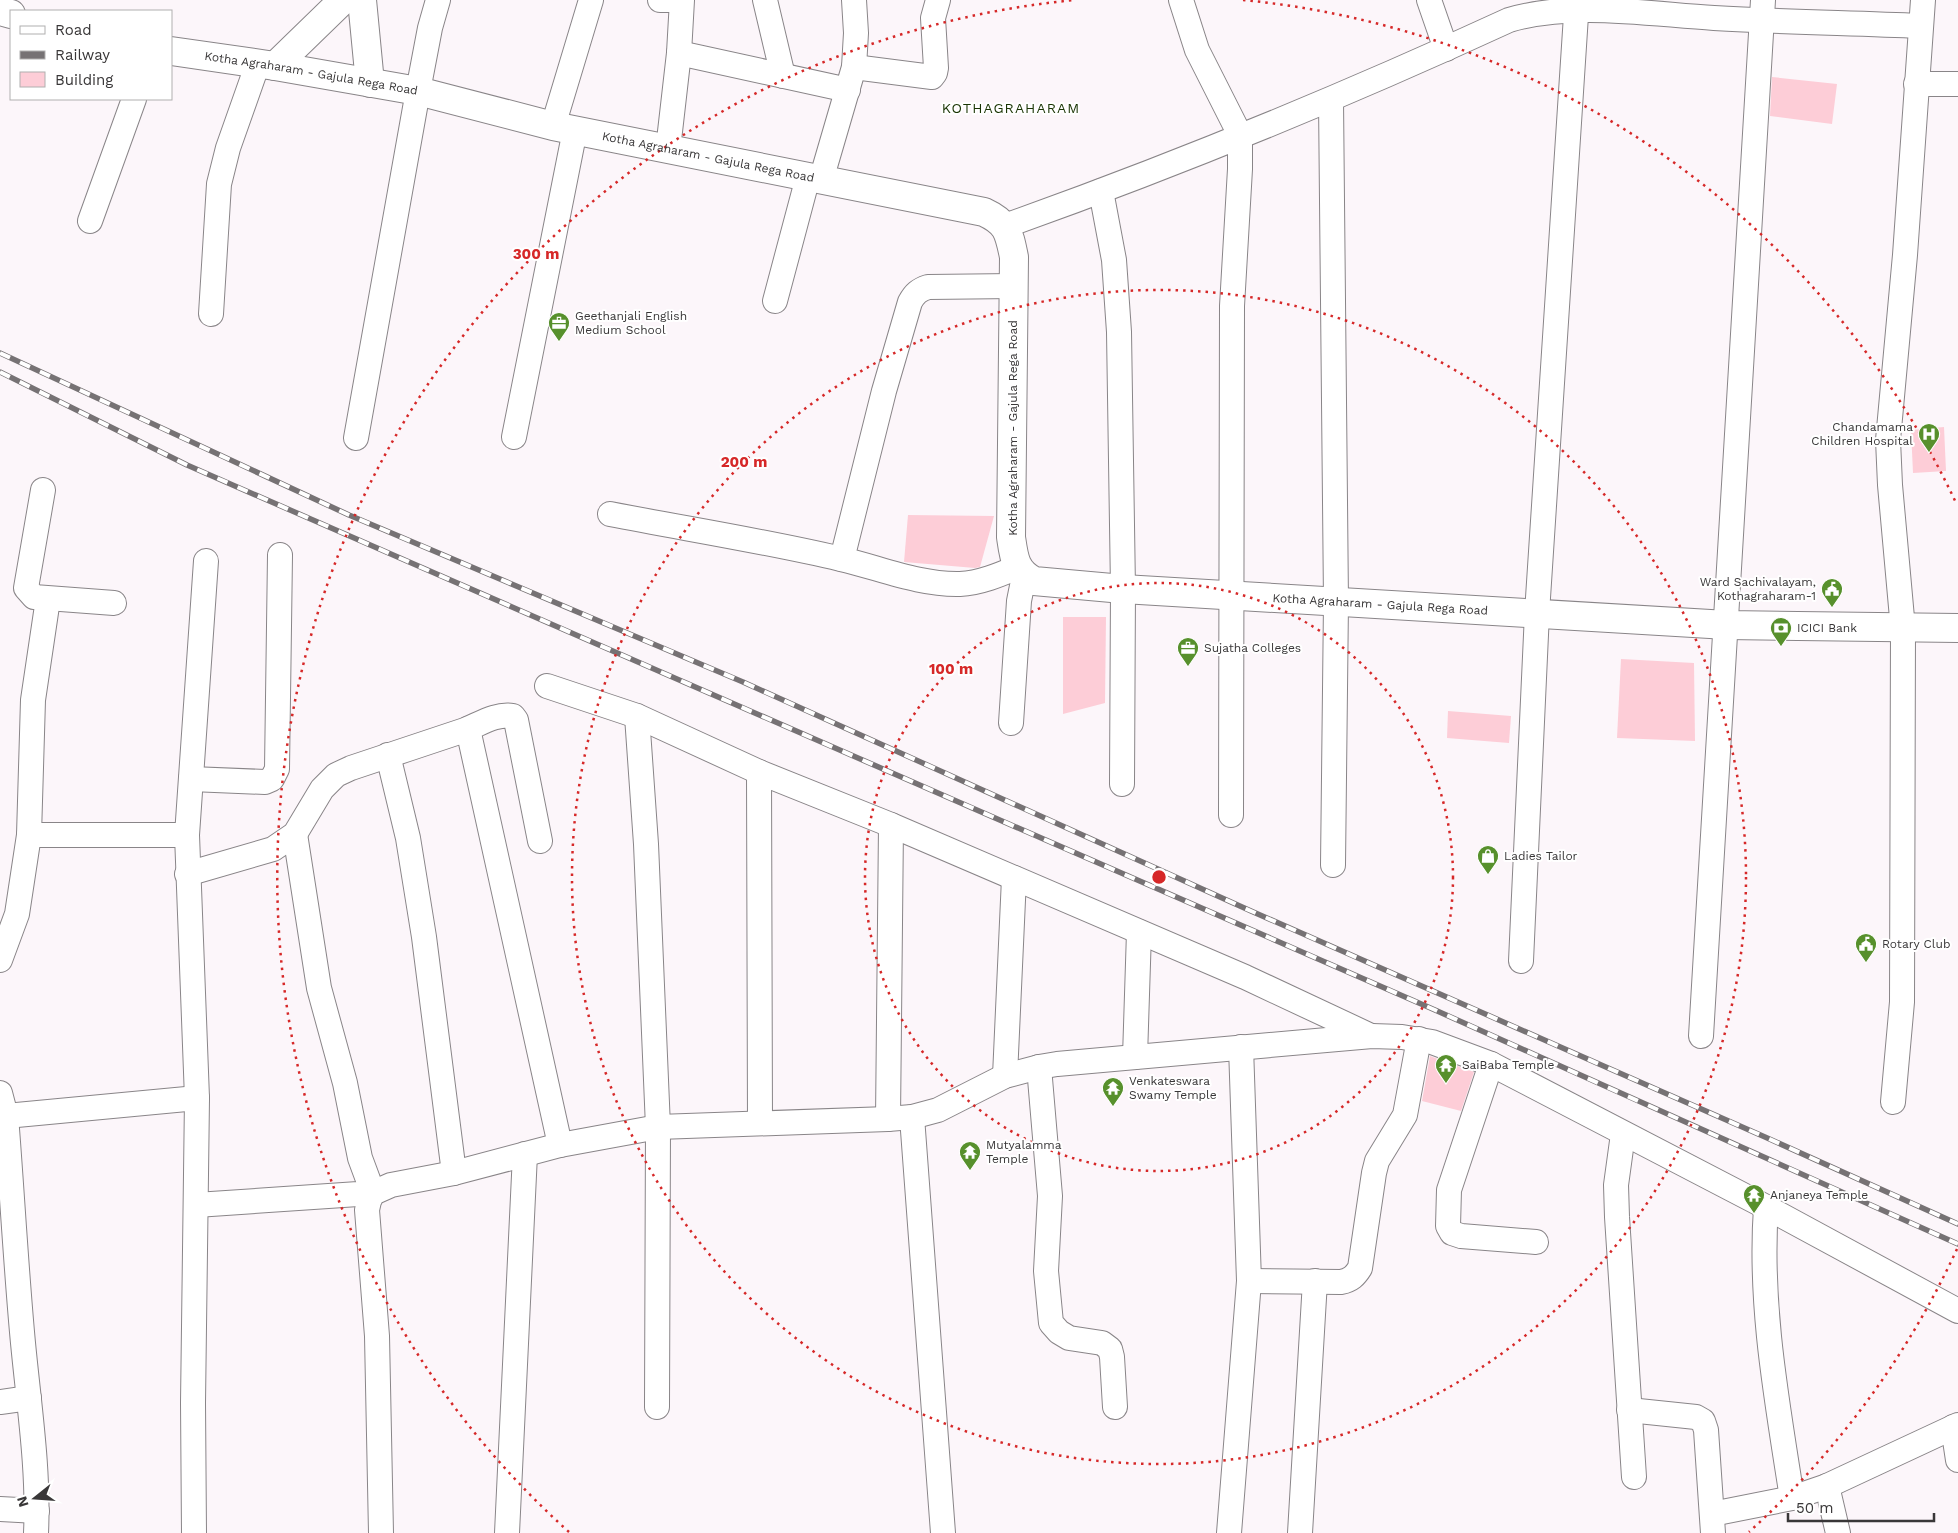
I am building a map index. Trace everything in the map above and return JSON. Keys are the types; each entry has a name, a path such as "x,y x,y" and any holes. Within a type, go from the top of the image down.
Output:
{"main road":[{"path":"362,0 370,83"},
{"path":"266,64 334,3"},
{"name":"Kotha Agraharam - Gajula Rega Road","path":"172,51 266,64 418,91 564,128 984,212 998,218 1005,226 1011,241 1014,257 1011,537 1021,572 1034,582 1232,596 1726,625 1903,629 1958,628"}],"street":[{"path":"356,438 418,91 430,28 438,0"},
{"path":"514,437 564,128 591,0"},
{"path":"660,0 678,0"},
{"path":"668,149 679,53 682,0"},
{"path":"765,0 784,76"},
{"path":"775,300 814,178 848,90 854,67 856,33 854,0"},
{"path":"854,67 932,77 936,68 933,18 938,0"},
{"path":"1181,0 1197,50 1240,135 1240,169 1232,306 1231,815"},
{"path":"1429,0 1446,49"},
{"path":"1893,1102 1902,1002 1903,629 1890,485 1888,440 1905,256 1922,0"},
{"path":"1521,962 1536,614 1577,5"},
{"path":"1005,226 1101,192 1331,100 1517,18 1533,13 1577,5 1763,10 1920,26"},
{"path":"1701,1036 1763,10"},
{"path":"679,53 848,90"},
{"path":"211,314 219,184 228,148 266,64"},
{"path":"1916,84 1958,84"},
{"path":"90,221 134,100"},
{"path":"1331,100 1336,602 1333,865"},
{"path":"1101,192 1114,260 1119,332 1122,784"},
{"path":"842,559 884,391 914,294 928,286 1014,286"},
{"path":"43,490 26,588 34,597 114,603"},
{"path":"610,514 842,559 910,578 958,584 1021,572 1012,723"},
{"path":"191,779 265,782 272,779 277,769 280,555"},
{"path":"194,1533 193,1403 197,1098 187,835 206,562"},
{"path":"0,960 8,912 28,835 33,700 48,599"},
{"path":"546,686 637,716 758,772 891,825 1245,977 1372,1036"},
{"path":"187,874 273,849 295,834 322,789 336,775 388,755 468,729 499,716 513,716 516,720 540,841"},
{"path":"637,716 646,854 658,1127 657,1407"},
{"path":"468,729 560,1145"},
{"path":"388,755 408,838 424,937 454,1173"},
{"path":"758,772 760,1123"},
{"path":"888,1119 891,825"},
{"path":"295,834 319,988 345,1084 360,1158 373,1193 367,1210 377,1336 381,1533"},
{"path":"28,835 187,835"},
{"path":"1005,1076 1014,878"},
{"path":"1135,1057 1139,932"},
{"path":"196,1205 373,1193 391,1186 454,1173 560,1145 658,1127 888,1119 912,1116 938,1110 1005,1076 1039,1067 1372,1036 1420,1039 1491,1064 1766,1207 1958,1311"},
{"path":"1248,1281 1349,1280 1360,1268 1377,1161 1406,1115 1420,1039"},
{"path":"1229,1533 1248,1281 1241,1047"},
{"path":"1491,1064 1449,1190 1448,1226 1452,1233 1461,1236 1536,1242"},
{"path":"1039,1067 1050,1196 1046,1271 1050,1323 1069,1338 1102,1343 1110,1349 1115,1407"},
{"path":"0,1509 37,1522 35,1465 2,1109 197,1098"},
{"path":"912,1116 943,1533"},
{"path":"1623,1134 1616,1193 1634,1478"},
{"path":"507,1533 525,1154"},
{"path":"1766,1207 1764,1290 1770,1352 1792,1498"},
{"path":"1300,1533 1315,1281"},
{"path":"0,1402 29,1398"},
{"path":"1629,1410 1696,1418 1703,1421 1706,1430 1712,1524 1827,1486 1955,1426 1958,1460"},
{"path":"1827,1486 1838,1533"}],"building":[{"path":"1772,77 1837,84 1832,124 1770,116"},
{"path":"1944,427 1946,471 1913,473 1911,430"},
{"path":"908,515 994,516 980,567 904,562"},
{"path":"1063,617 1106,617 1105,703 1063,714"},
{"path":"1621,659 1694,663 1695,741 1617,738"},
{"path":"1448,711 1511,716 1509,743 1447,738"},
{"name":"SaiBaba Temple","path":"1430,1056 1474,1072 1461,1111 1422,1101"}],"railway":[{"path":"0,353 349,515 743,682 1251,911 1958,1224"},
{"path":"0,372 187,465 1435,1010 1958,1244"}],"place":[{"name":"Geethanjali English Medium School","path":"559,342"},
{"name":"Chandamama Children Hospital","path":"1929,453"},
{"name":"Ward Sachivalayam, Kothagraharam-1","path":"1832,608"},
{"name":"ICICI Bank","path":"1781,647"},
{"name":"Sujatha Colleges","path":"1188,667"},
{"name":"Ladies Tailor","path":"1488,875"},
{"name":"Rotary Club","path":"1866,963"},
{"name":"SaiBaba Temple","path":"1446,1084"},
{"name":"Venkateswara Swamy Temple","path":"1113,1107"},
{"name":"Mutyalamma Temple","path":"970,1171"},
{"name":"Anjaneya Temple","path":"1754,1214"}],"district":[{"name":"KOTHAGRAHARAM","path":"1011,108"}]}
